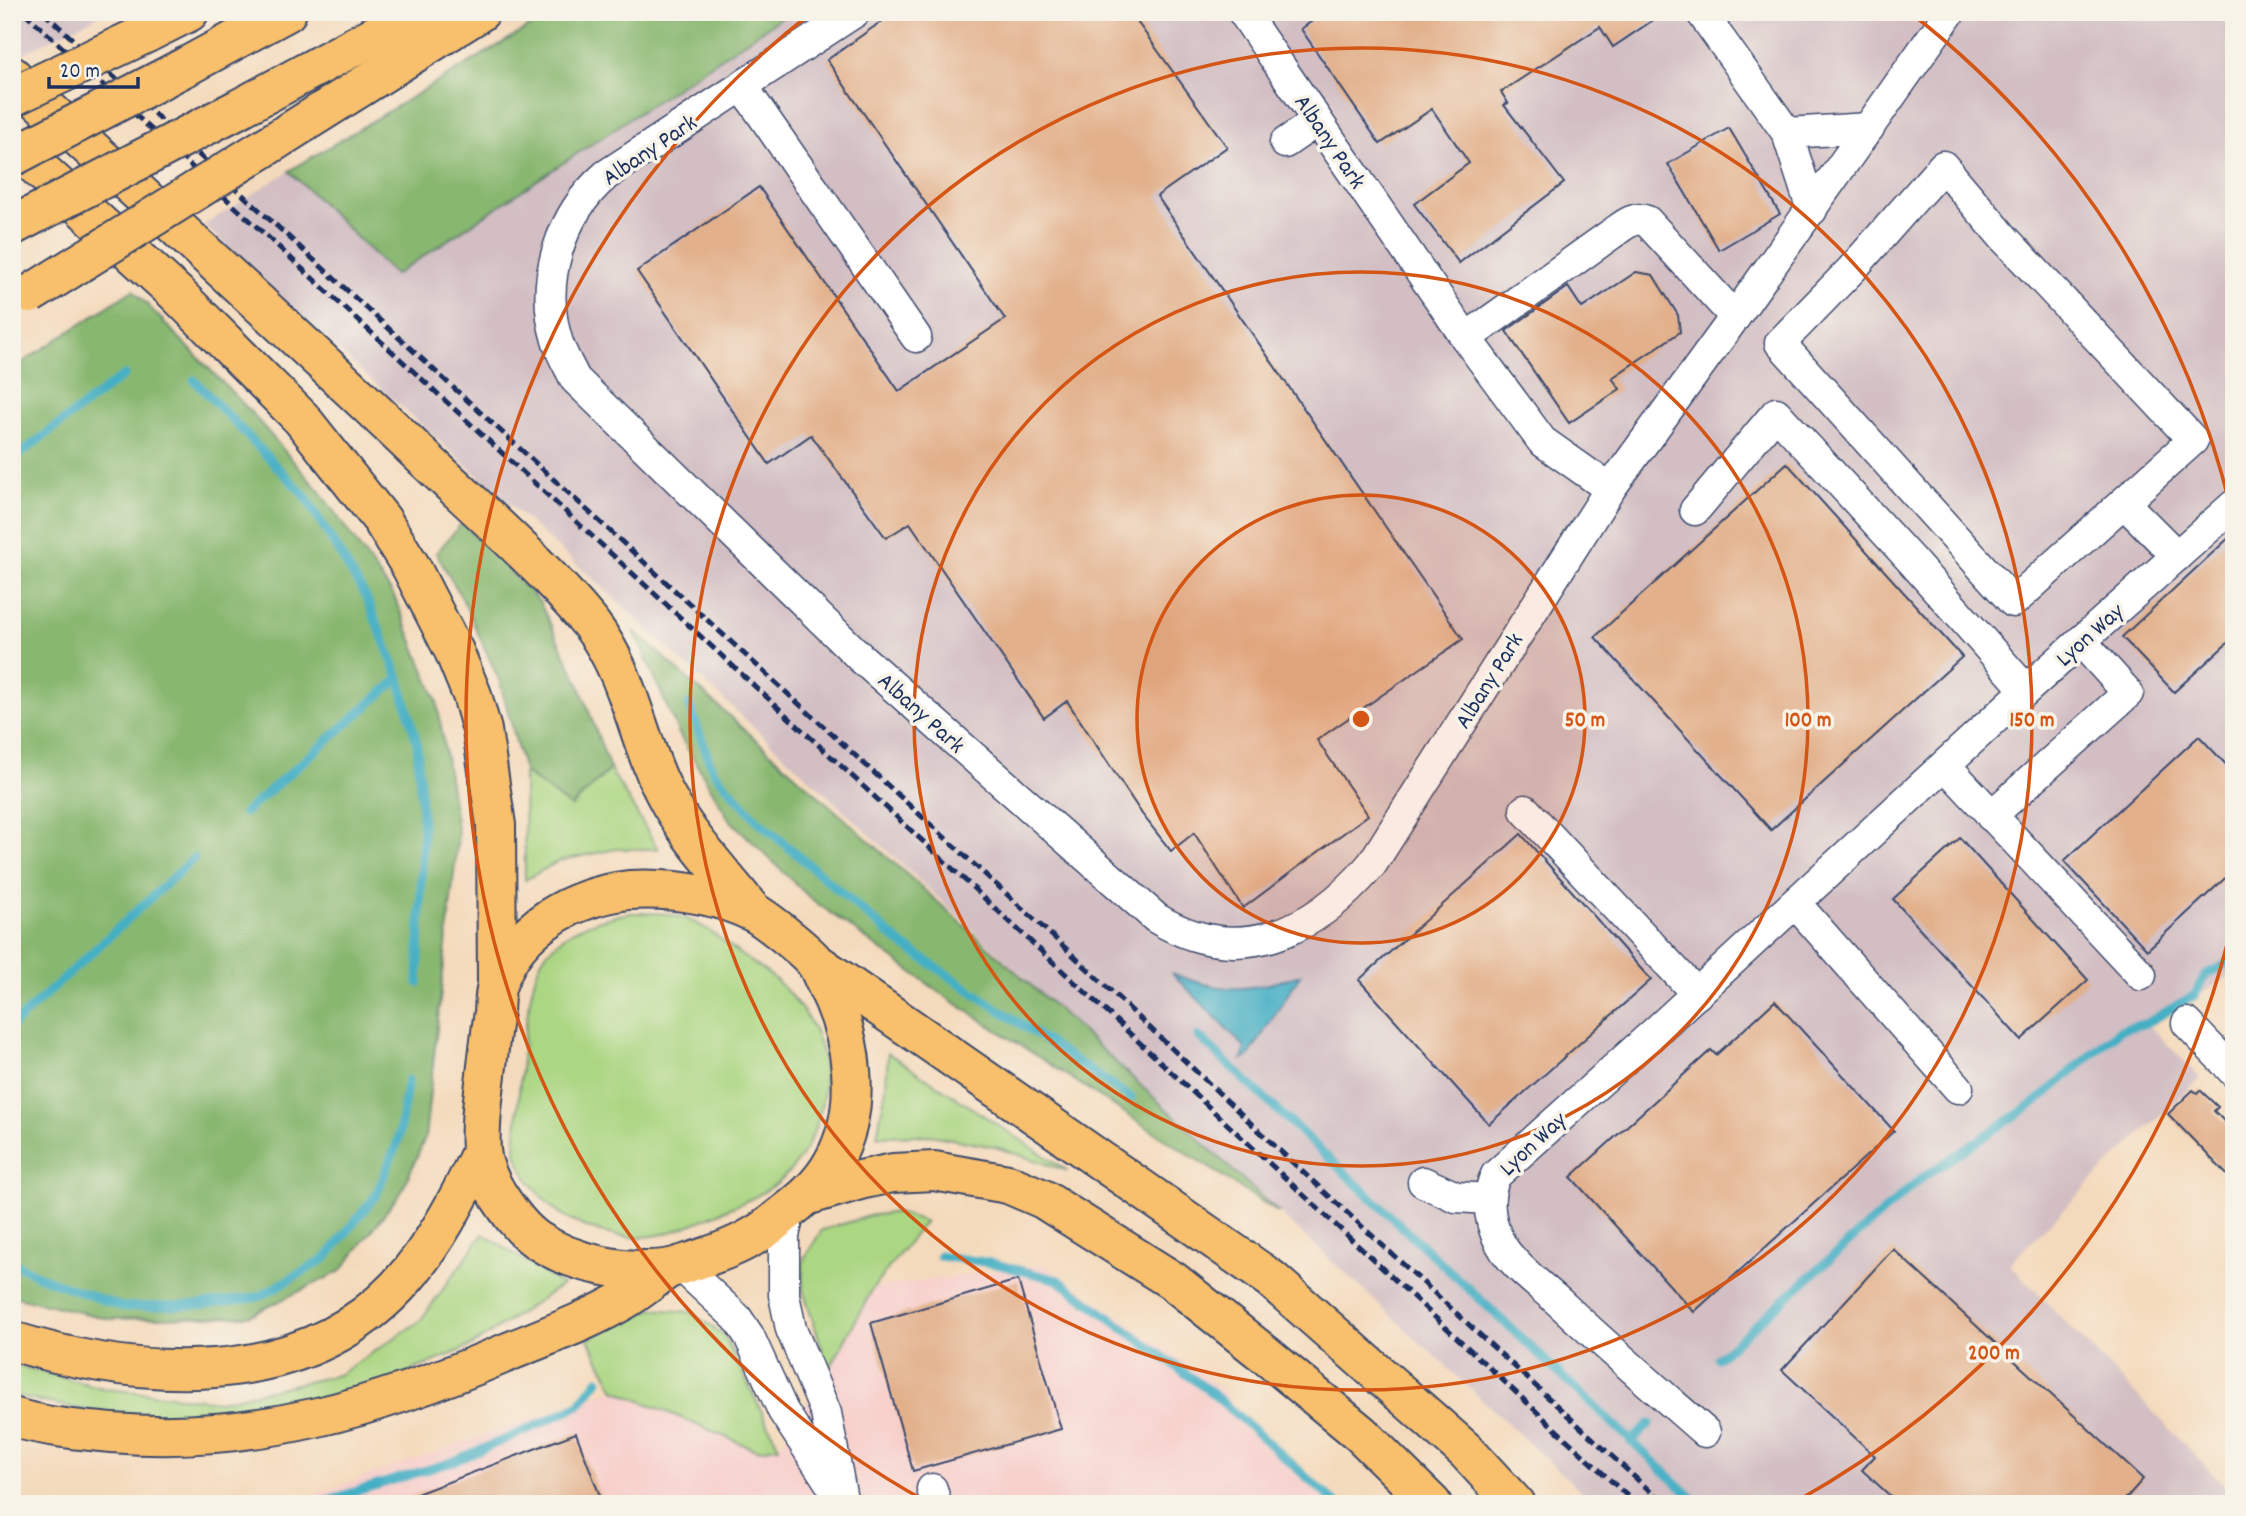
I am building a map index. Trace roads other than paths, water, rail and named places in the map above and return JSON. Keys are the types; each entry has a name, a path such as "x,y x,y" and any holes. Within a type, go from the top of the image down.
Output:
{"highway":[{"path":"12,97 189,12"},
{"path":"12,157 287,12"},
{"path":"12,226 418,12"},
{"path":"21,299 480,12"},
{"path":"12,76 371,408 538,566 569,599 608,649 627,691 658,780 680,820 753,912 814,961 1271,1279 1466,1451 1540,1504"},
{"path":"12,144 176,293 301,418 382,520 411,567 454,651 472,695 482,730 496,825 497,984 484,1090 481,1152 492,1186 511,1214 536,1239 555,1251 599,1265 643,1269 674,1267"},
{"path":"497,984 523,941 540,924 562,909 605,892 673,890 715,899 753,912"},
{"path":"12,1417 55,1427 150,1436 242,1432 304,1422 349,1411 421,1387 577,1323 625,1300 674,1267 740,1244 764,1231 799,1202 833,1162 849,1121 852,1071 841,1020 814,961"},
{"path":"12,1341 100,1362 155,1368 207,1369 255,1364 297,1353 358,1320 397,1287 429,1247 451,1212 481,1152"},
{"path":"799,1202 860,1180 893,1173 934,1171 1008,1184 1043,1199 1173,1281 1361,1434 1432,1504"},
{"path":"1466,1451 1514,1504"}],"street":[{"name":"Albany Park","path":"855,12 606,175 587,193 557,250 550,281 550,307 556,338 575,379 860,657 1107,877 1156,918 1175,930 1199,937 1248,941 1285,933 1326,909 1358,881 1380,852 1610,489 1812,210 1950,12"},
{"name":"Albany Park","path":"1243,12 1466,338 1542,441 1610,489"},
{"path":"1701,12 1787,132 1812,210"},
{"path":"743,87 916,337"},
{"path":"1285,142 1317,121"},
{"path":"1787,132 1868,128"},
{"path":"1943,166 2003,237 2193,440 2124,503 2013,602 1780,343 1852,270 1943,166"},
{"path":"1466,338 1610,234 1640,218 1647,221 1735,317"},
{"path":"1695,510 1776,413 2026,691"},
{"path":"2124,503 2177,556"},
{"name":"Lyon Way","path":"1705,1432 1590,1331 1506,1252 1495,1230 1489,1199 1490,1186 1496,1175 1796,904 2081,641 2234,505"},
{"path":"1992,816 2128,694 2081,641"},
{"path":"1945,765 2141,975"},
{"path":"1525,810 1697,994"},
{"path":"1796,904 1958,1088"},
{"path":"2187,1023 2234,1072"},
{"path":"1423,1182 1456,1197 1489,1199"},
{"path":"799,1202 784,1236 784,1295 791,1329 827,1413 839,1503"},
{"path":"674,1267 737,1318 749,1336 783,1411 839,1503"}],"water":[{"path":"1172,973 1206,985 1236,988 1266,985 1300,975 1248,1057 1242,1060 1245,1050 1242,1044"}],"waterway":[{"path":"12,460 124,375"},
{"path":"194,380 305,496 366,597 399,678 417,743 423,831 418,983"},
{"path":"244,813 399,678"},
{"path":"689,704 713,771 758,821 900,943 1131,1098"},
{"path":"12,1026 194,858"},
{"path":"1718,1358 1919,1180 2036,1102 2120,1030 2147,1023 2195,995 2205,975 2234,960"},
{"path":"1198,1036 1699,1504"},
{"path":"12,1262 40,1277 122,1307 199,1305 259,1297 326,1258 376,1195 398,1141 408,1080"},
{"path":"940,1256 992,1263 1058,1280 1212,1393 1337,1504"},
{"path":"315,1504 452,1462 529,1429 579,1405 598,1380"},
{"path":"1631,1442 1650,1423"}],"railway":[{"path":"24,12 1636,1504"},
{"path":"43,12 1059,942 1292,1162 1664,1504"}]}
